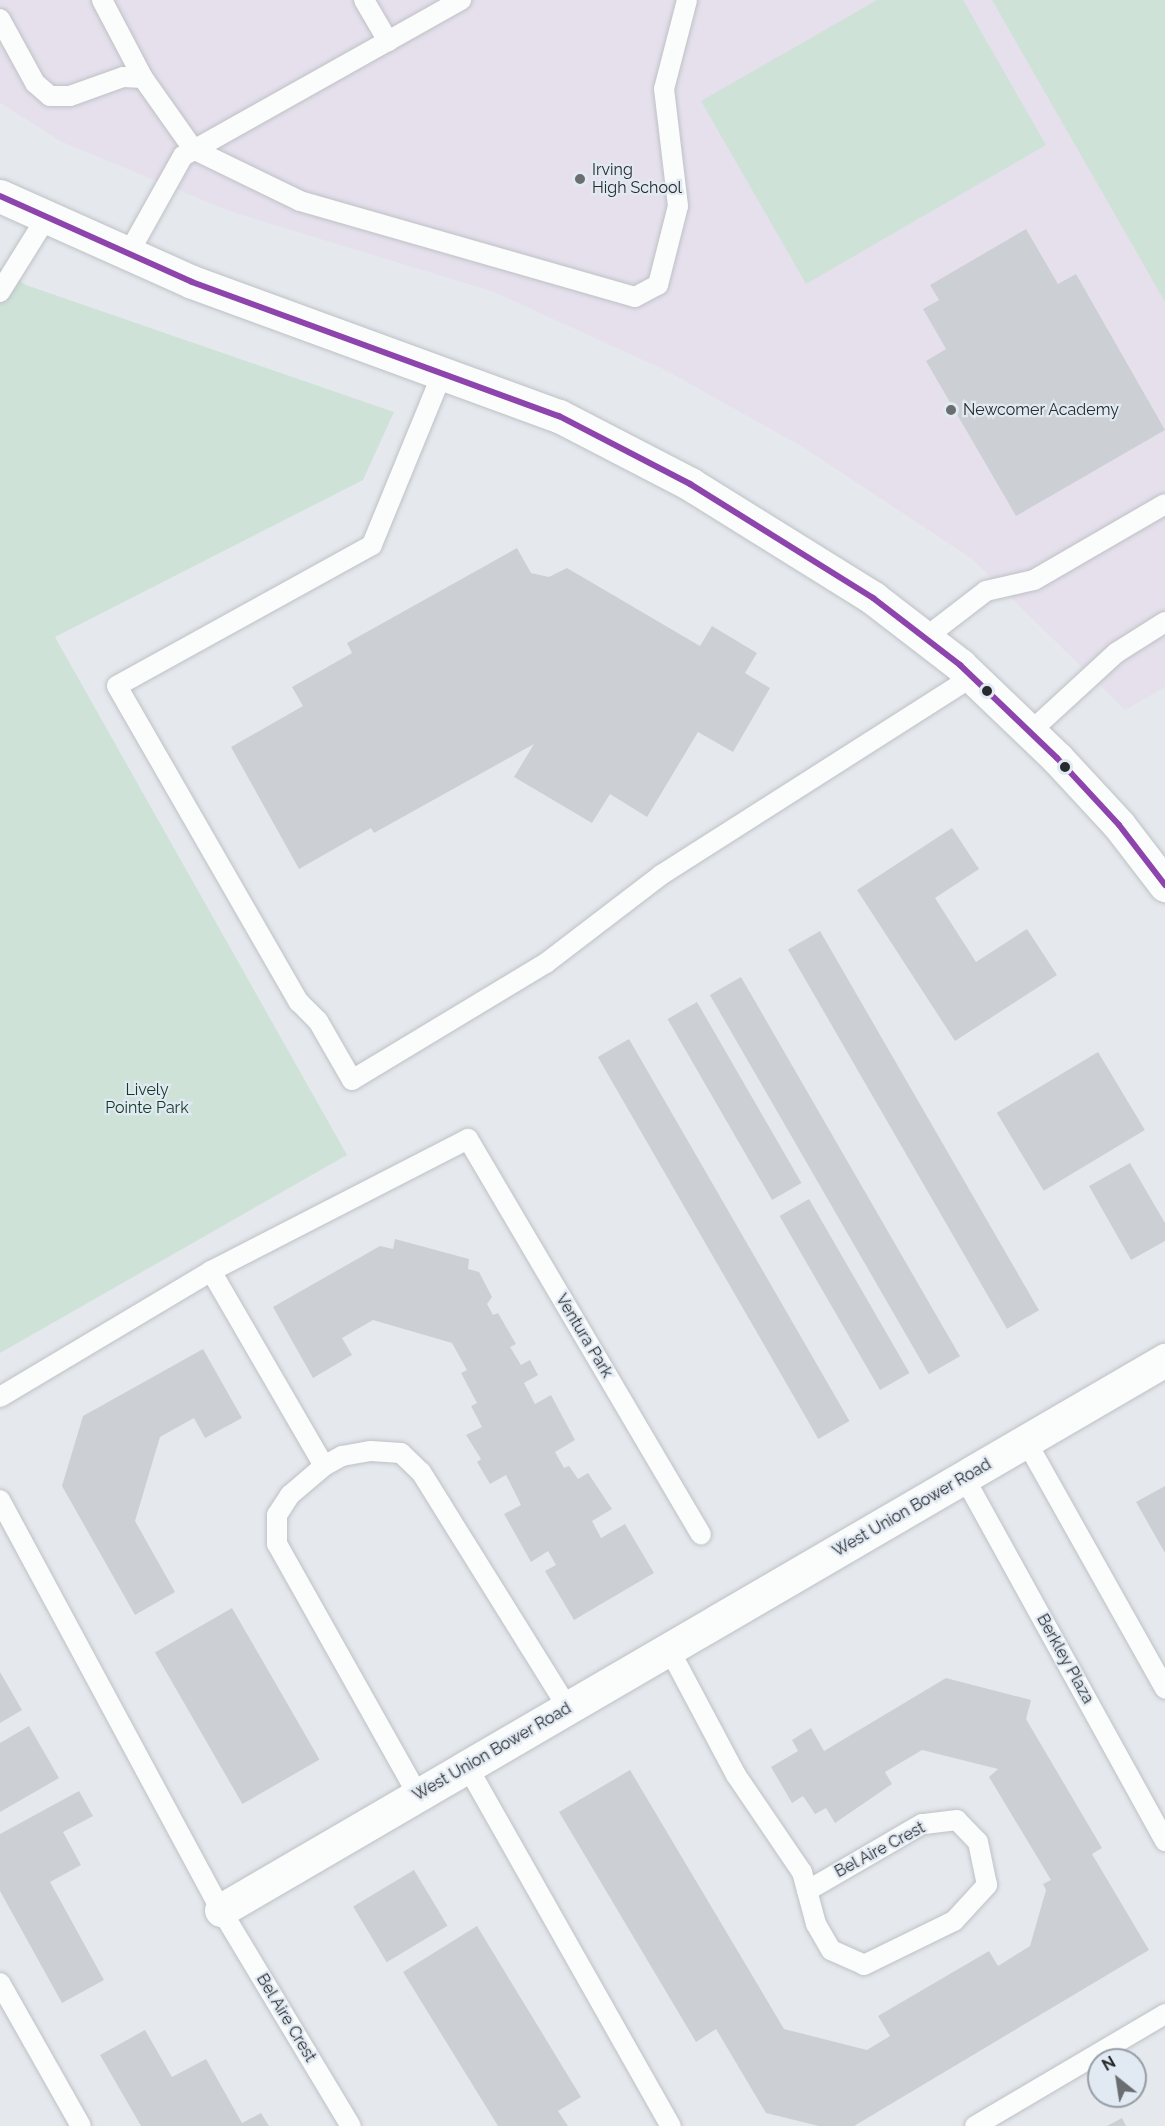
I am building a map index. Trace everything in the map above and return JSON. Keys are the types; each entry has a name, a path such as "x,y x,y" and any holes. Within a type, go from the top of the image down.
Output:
{"main road":[{"path":"0,196 127,256 559,416 690,484 873,598 972,677 1030,732 1119,825 1165,885"},
{"name":"West Union Bower Road","path":"221,1910 1165,1360"}],"lane":[{"path":"102,0 143,78 193,149 300,201 634,297 658,285 678,206 664,89 687,0"},
{"path":"364,0 388,41"},
{"path":"127,256 183,156 460,0"},
{"path":"0,19 34,82 50,96 70,96 123,77 143,78"},
{"path":"0,292 46,218"},
{"path":"442,374 372,545 117,686 299,1002 318,1021 352,1080 546,963 661,875 972,677"},
{"path":"925,638 986,591 1034,580 1165,504"},
{"path":"1030,732 1116,652 1165,622"},
{"name":"Ventura Park","path":"211,1271 468,1139 701,1534"},
{"path":"0,1397 211,1271 324,1466"},
{"path":"1026,1442 1165,1689"},
{"path":"418,1795 278,1544 277,1515 290,1495 324,1466 342,1456 371,1450 400,1453 421,1472 568,1708"},
{"name":"Berkley Plaza","path":"964,1477 1165,1841"},
{"path":"0,1500 221,1910"},
{"name":"Bel Aire Crest","path":"669,1649 736,1775 802,1872 807,1891 816,1924 831,1950 864,1965 954,1921 987,1884 978,1842 957,1820 922,1824 807,1891"},
{"path":"467,1766 671,2126"},
{"name":"Bel Aire Crest","path":"221,1910 351,2126"},
{"path":"0,1983 81,2126"},
{"path":"975,2126 1165,2014"}],"shaded area":[{"name":"Irving High School","path":"0,0 1165,0 1165,687 1125,710 972,559 806,449 667,371 494,292 229,211 62,142 0,103"}],"green space":[{"path":"877,0 963,0 1046,145 806,284 701,101"},
{"path":"992,0 1165,0 1165,302"},
{"name":"Lively Pointe Park","path":"0,268 26,285 394,412 363,480 55,637 347,1155 0,1353"}],"building":[{"path":"1026,229 1058,284 1076,274 1165,430 1016,516 926,361 946,349 923,309 939,300 930,285"},
{"path":"517,548 531,573 549,577 567,568 700,646 712,626 757,653 745,673 770,688 733,752 698,732 647,817 610,794 592,823 514,777 534,744 374,833 371,828 299,869 231,747 303,706 292,687 352,653 347,643"},
{"path":"952,828 979,869 935,898 976,962 1027,929 1057,975 955,1041 857,890"},
{"path":"820,931 1039,1310 1007,1329 788,949"},
{"path":"741,977 960,1356 929,1374 710,995"},
{"path":"697,1002 802,1183 772,1200 668,1019"},
{"path":"629,1039 850,1421 818,1439 598,1057"},
{"path":"1098,1052 1145,1130 1044,1191 997,1113"},
{"path":"1130,1163 1165,1223 1165,1241 1131,1260 1089,1186"},
{"path":"809,1199 910,1373 880,1390 780,1216"},
{"path":"395,1239 469,1259 468,1269 479,1272 492,1297 487,1304 493,1315 498,1313 516,1344 510,1347 521,1365 530,1360 538,1375 524,1383 535,1404 551,1395 575,1440 555,1452 564,1468 569,1466 578,1479 588,1473 612,1509 592,1521 601,1538 625,1524 654,1573 574,1620 545,1571 556,1565 548,1551 531,1562 504,1514 521,1505 506,1475 490,1484 477,1462 481,1459 466,1435 482,1427 471,1406 477,1403 461,1373 467,1370 452,1343 373,1320 342,1338 352,1355 313,1378 273,1307 380,1246 393,1249"},
{"path":"203,1349 242,1418 205,1438 194,1418 160,1437 135,1521 175,1592 135,1615 62,1486 83,1416"},
{"path":"1165,1486 1165,1553 1136,1502"},
{"path":"232,1608 320,1760 242,1804 155,1652"},
{"path":"0,1672 22,1710 0,1723"},
{"path":"946,1678 1031,1700 1026,1719 1102,1848 1092,1854 1149,1950 854,2126 819,2126 766,2113 716,2029 696,2042 559,1812 630,1770 784,2029 867,2050 890,2036 878,2016 989,1951 998,1966 1030,1946 1046,1890 1043,1884 1051,1880 989,1777 998,1769 922,1750 885,1772 892,1784 835,1823 826,1808 815,1814 803,1796 792,1803 771,1767 798,1751 792,1740 811,1728 824,1751"},
{"path":"29,1726 59,1778 0,1812 0,1743"},
{"path":"79,1791 93,1816 63,1832 81,1865 50,1882 104,1980 62,2003 0,1891 0,1834"},
{"path":"414,1870 447,1926 387,1962 353,1907"},
{"path":"477,1926 581,2097 558,2111 568,2126 498,2126 403,1972"},
{"path":"145,2030 172,2077 206,2059 242,2123 261,2113 269,2126 141,2126 100,2055"},
{"path":"1122,2118 1126,2126 1107,2126"}],"transit line":[{"path":"0,196 192,282 559,416 690,484 873,598 960,665 1057,758 1119,825 1165,885"}],"place":[{"name":"Irving High School","path":"580,179"},
{"name":"Newcomer Academy","path":"951,410"}]}
